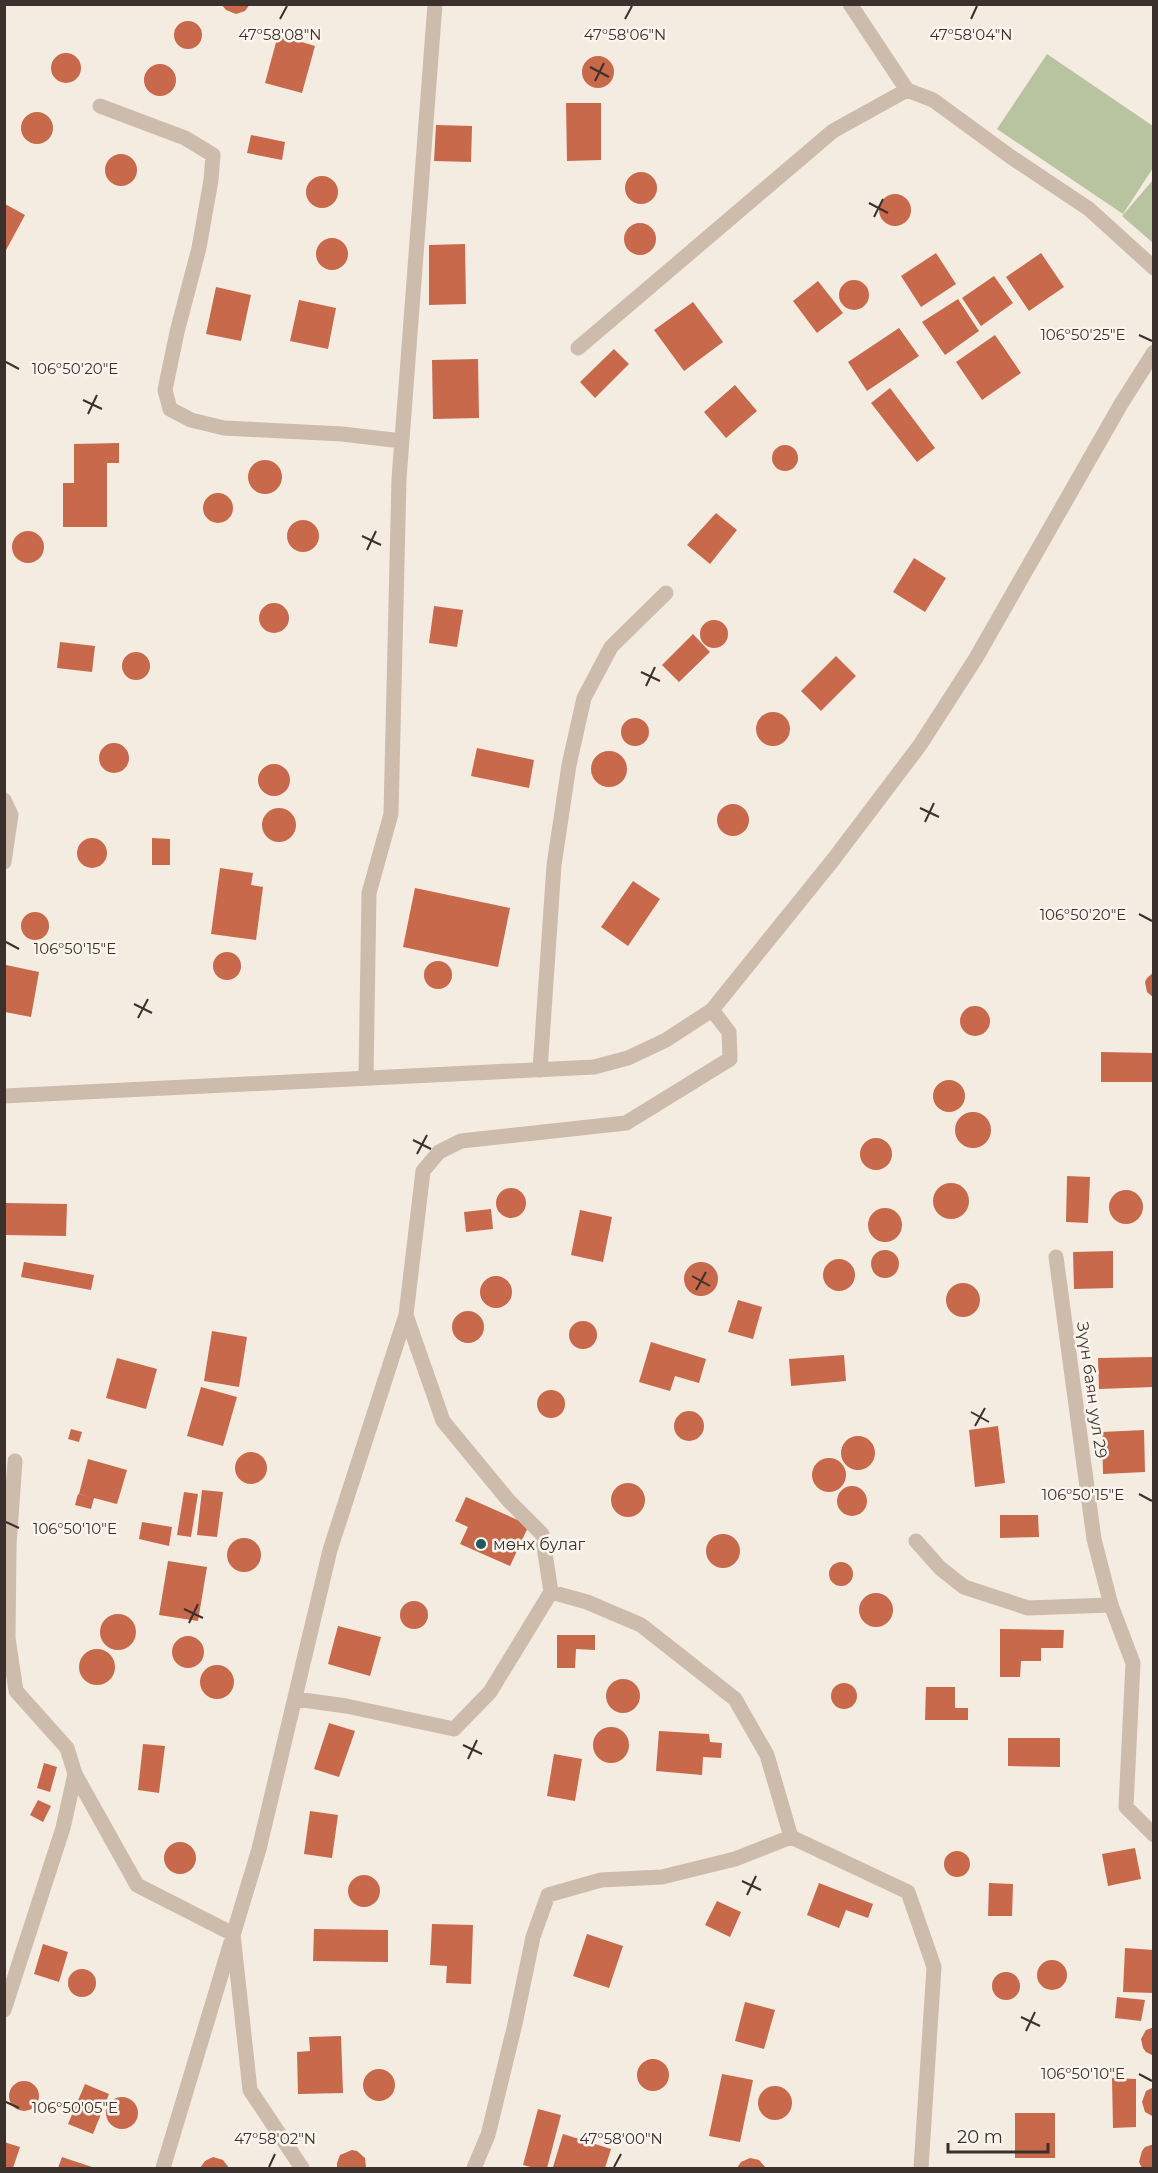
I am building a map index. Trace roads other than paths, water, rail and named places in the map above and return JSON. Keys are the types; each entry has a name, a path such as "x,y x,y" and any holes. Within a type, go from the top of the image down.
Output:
{"street":[{"path":"366,1077 369,893 391,814 399,479 435,4"},
{"path":"850,4 907,90 933,100 1011,157 1089,209 1154,268"},
{"path":"578,348 833,131 907,90"},
{"path":"100,106 185,138 213,155 199,248 177,332 165,390 170,409 191,420 224,428 342,434 402,441"},
{"path":"4,1096 594,1067 628,1058 666,1040 712,1010 833,860 920,745 976,658 1121,404 1154,352"},
{"path":"540,1070 554,865 569,765 584,698 611,647 666,593"},
{"path":"4,800 11,816 4,862"},
{"path":"164,2169 259,1849 330,1550 405,1315 423,1172 440,1152 461,1141 626,1123 730,1059 729,1032 712,1010"},
{"name":"Зүүн баян уул 29","path":"1056,1257 1094,1539 1111,1605 1134,1663 1126,1807 1154,1835"},
{"path":"296,1699 346,1706 454,1729 490,1692 551,1592 542,1534 509,1501 443,1421 405,1315"},
{"path":"15,1461 9,1545 8,1638 16,1691 67,1748 75,1774 136,1885 234,1934"},
{"path":"916,1542 940,1568 964,1587 1028,1608 1111,1605"},
{"path":"551,1592 587,1602 641,1625 735,1699 767,1755 791,1838"},
{"path":"4,2010 63,1828 75,1774"},
{"path":"474,2169 488,2135 533,1937 548,1895 601,1880 662,1877 735,1859 791,1838 908,1892 934,1967 921,2169"},
{"path":"234,1934 250,2090 302,2169"}],"place":[{"name":"мөнх булаг","path":"481,1544"}]}
